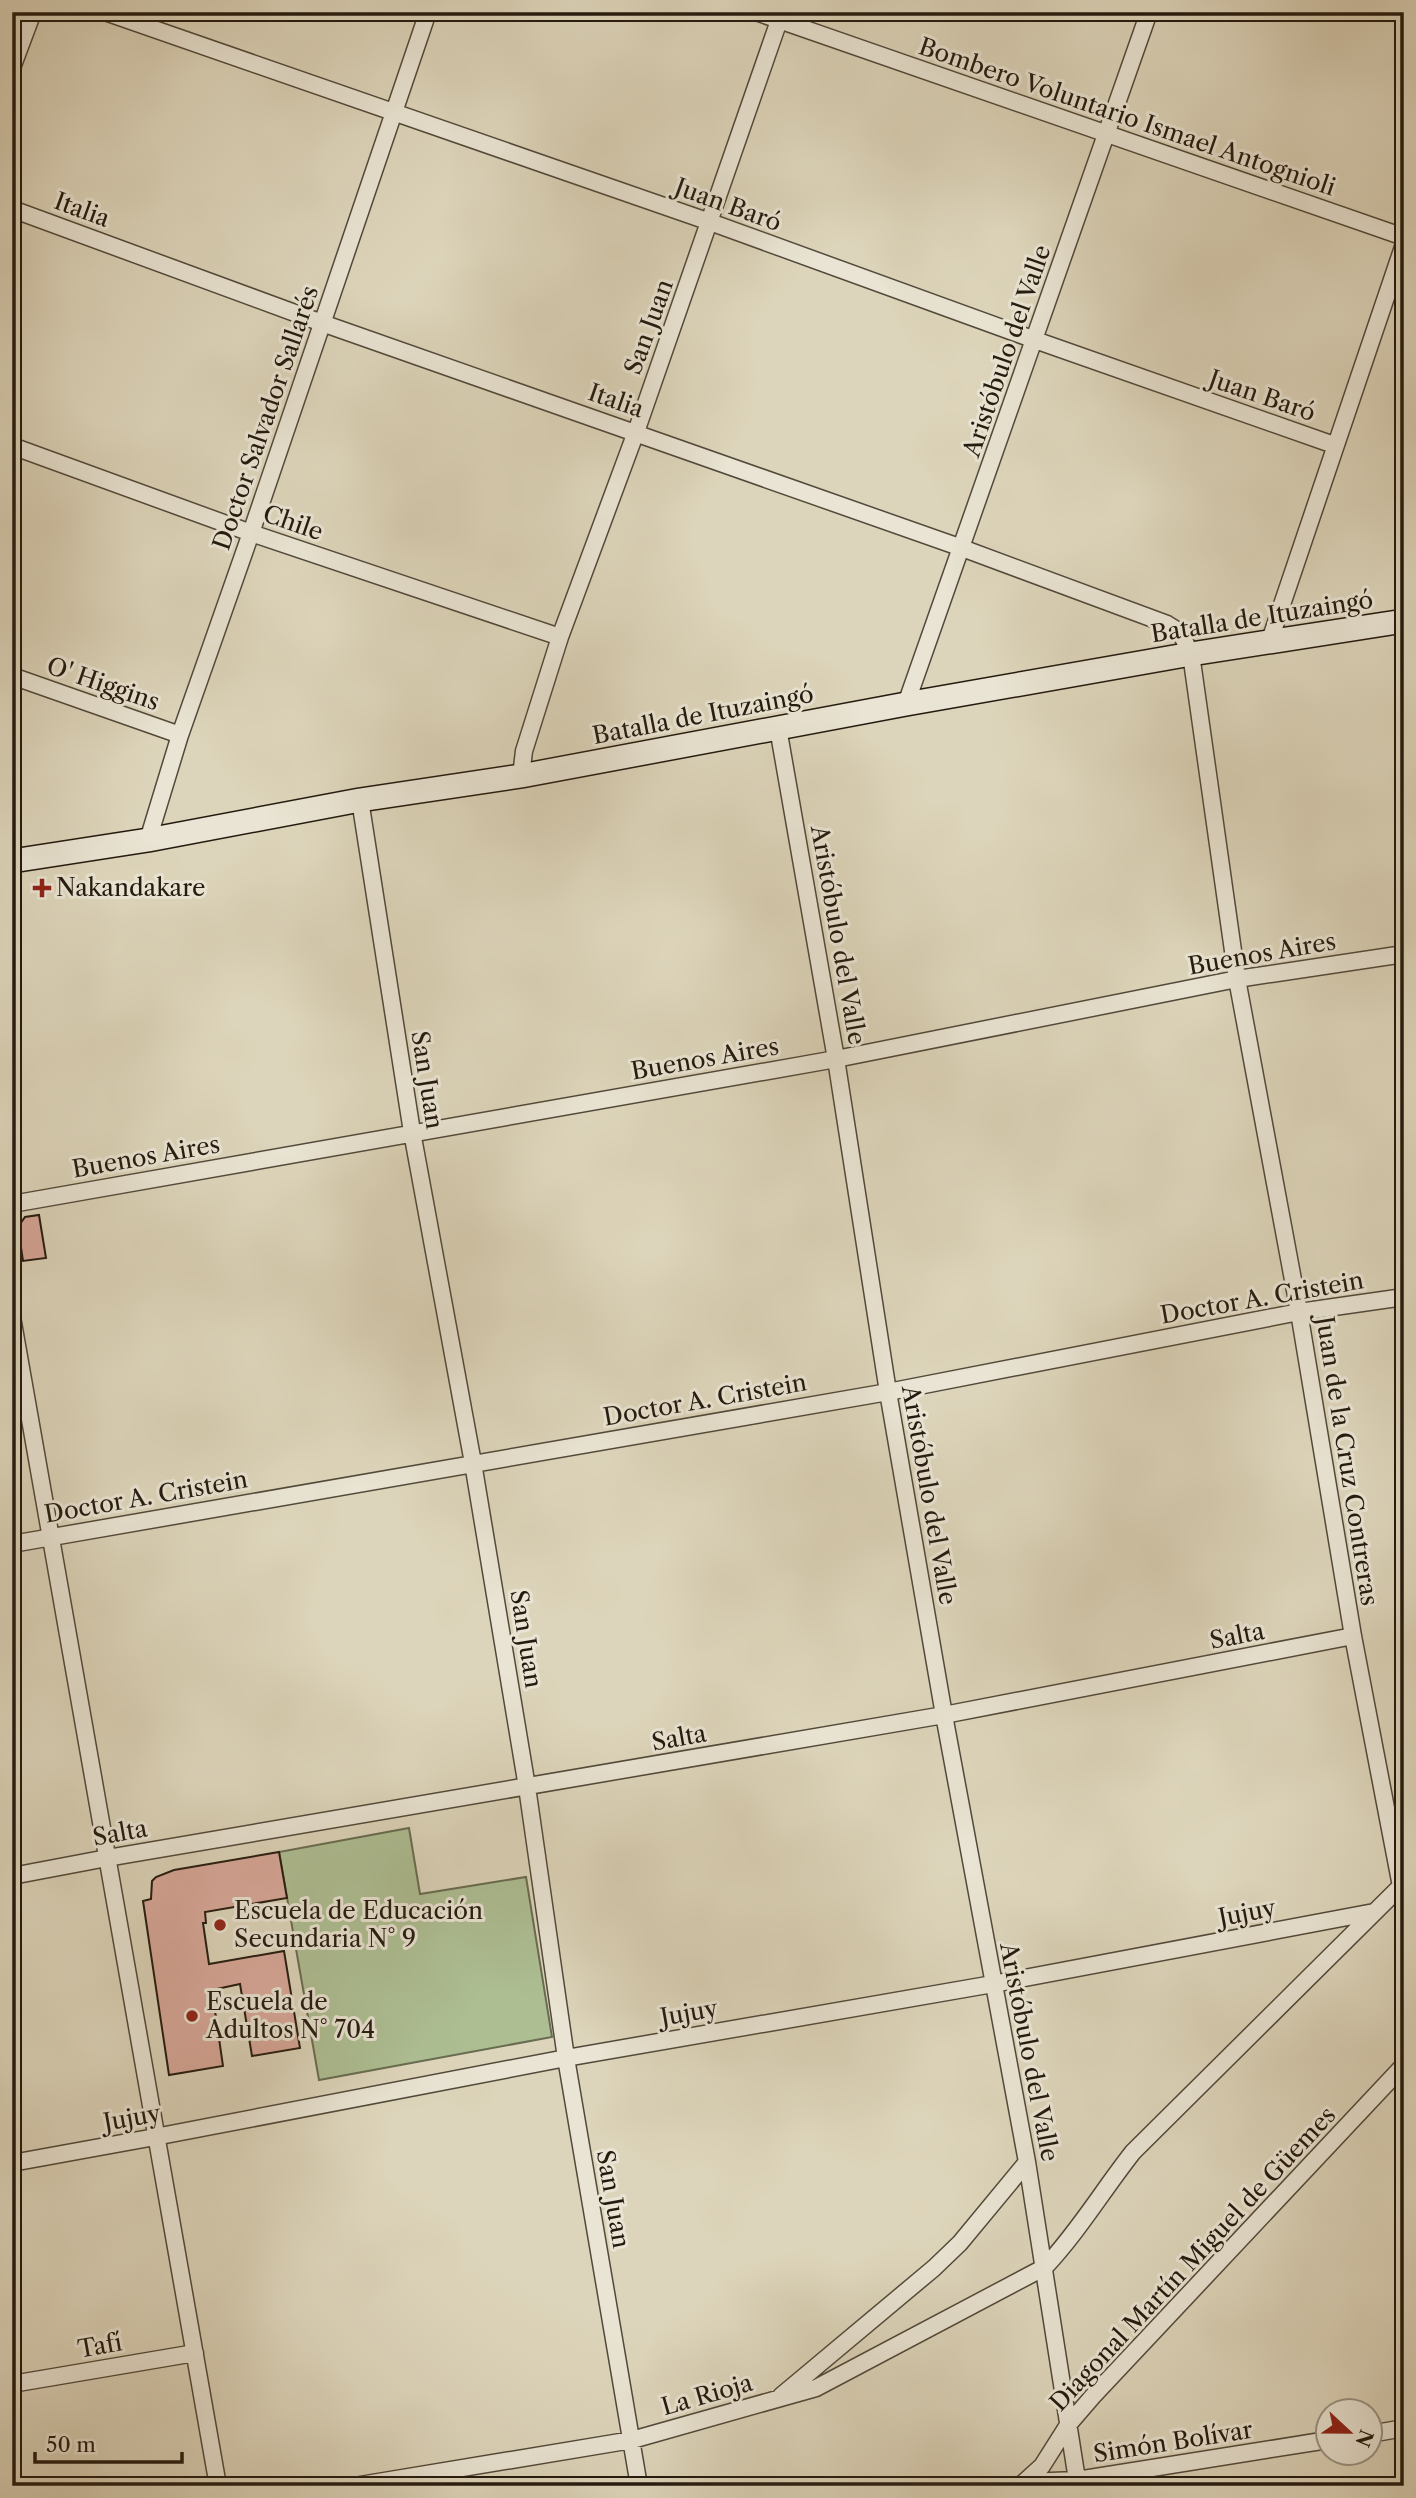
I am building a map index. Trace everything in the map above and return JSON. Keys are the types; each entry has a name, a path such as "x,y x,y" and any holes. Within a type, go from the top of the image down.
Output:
{"main road":[{"name":"Batalla de Ituzaingó","path":"12,861 148,840 360,800 521,776 1191,654 1404,621"}],"street":[{"path":"12,68 33,12"},
{"name":"Juan Baró","path":"105,12 710,222 1035,341 1334,445"},
{"name":"Doctor Salvador Sallarés","path":"148,840 180,735 428,12"},
{"name":"Bombero Voluntario Ismael Antognioli","path":"756,12 781,16 1107,134 1404,237"},
{"name":"Aristóbulo del Valle","path":"906,704 1149,12"},
{"name":"San Juan","path":"521,776 524,751 560,637 636,432 781,16"},
{"name":"Italia","path":"12,209 322,323 962,548 1167,624 1180,632 1191,654"},
{"path":"1269,643 1404,244"},
{"name":"Chile","path":"12,446 251,533 560,637"},
{"name":"Juan de la Cruz Contreras","path":"1191,654 1237,979 1299,1312 1353,1636 1403,1890"},
{"name":"O' Higgins","path":"12,676 180,735"},
{"name":"Aristóbulo del Valle","path":"778,728 836,1059 888,1392 944,1715 1045,2267 1078,2483"},
{"name":"San Juan","path":"360,800 412,1132 473,1463 527,1787 566,2058 639,2486"},
{"name":"Buenos Aires","path":"12,1204 836,1059 1237,979 1404,954"},
{"name":"Doctor A. Cristein","path":"12,1544 888,1392 1299,1312 1404,1297"},
{"path":"12,1317 218,2486"},
{"name":"Salta","path":"12,1876 944,1715 1353,1636"},
{"path":"1045,2267 1067,2243 1133,2152 1374,1912 1403,1890"},
{"name":"Jujuy","path":"12,2163 566,2058 993,1984 1374,1912"},
{"name":"Diagonal Martín Miguel de Güemes","path":"1022,2484 1042,2466 1068,2425 1404,2065"},
{"path":"777,2399 934,2268 960,2243 1027,2162"},
{"name":"La Rioja","path":"354,2486 632,2440 816,2388 1045,2267"},
{"name":"Tafí","path":"12,2384 195,2354"},
{"path":"1384,2432 1404,2428"},
{"name":"Simón Bolívar","path":"1022,2484 1078,2483 1314,2442"}],"green space":[{"path":"409,1828 420,1894 526,1877 552,2037 319,2080 279,1852"}],"building":[{"path":"39,1215 46,1258 23,1261 18,1227 25,1217"},
{"path":"279,1852 287,1898 205,1912 206,1923 203,1923 209,1964 284,1951 300,2048 252,2056 240,1984 212,1990 223,2066 169,2075 143,1901 151,1899 152,1881 174,1870"}],"place":[{"name":"Nakandakare","path":"42,888"},
{"name":"Escuela de Educación Secundaria N° 9","path":"220,1925"},
{"name":"Escuela de Adultos N° 704","path":"192,2016"}]}
